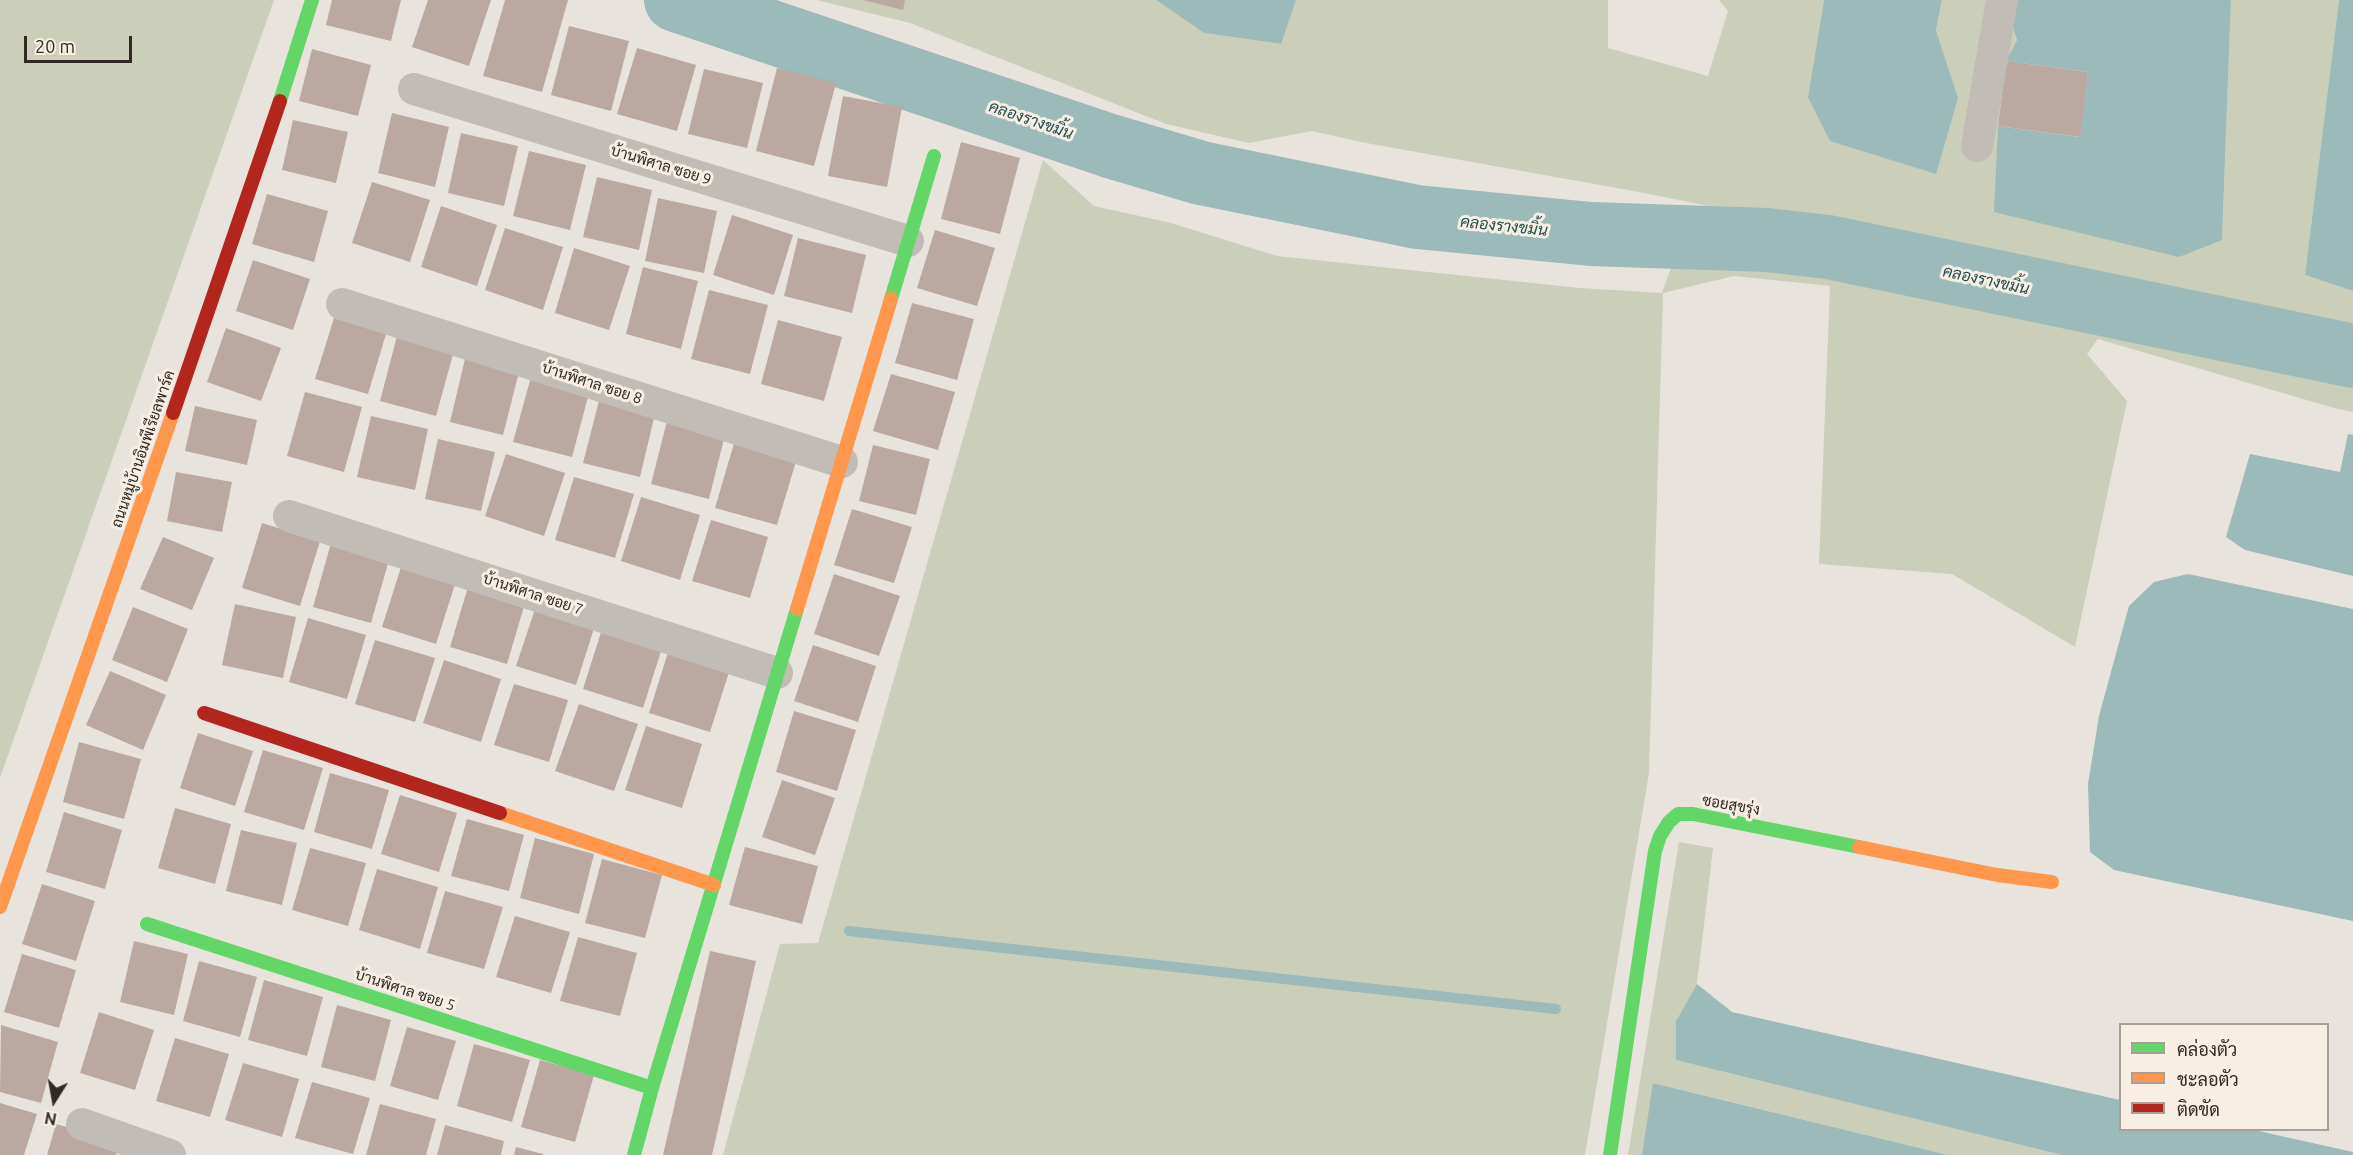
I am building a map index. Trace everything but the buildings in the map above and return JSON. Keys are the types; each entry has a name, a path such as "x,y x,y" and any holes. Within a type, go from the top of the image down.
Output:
{"street":[{"name":"ถนนหมู่บ้านอิมพีเรียลพาร์ค","path":"0,907 266,145 312,0"},
{"path":"1977,146 2002,0"},
{"name":"บ้านพิศาล ซอย 9","path":"414,89 908,240"},
{"path":"634,1155 652,1088 934,156"},
{"name":"บ้านพิศาล ซอย 8","path":"342,304 842,462"},
{"name":"บ้านพิศาล ซอย 7","path":"290,516 777,673"},
{"path":"204,713 714,885"},
{"name":"ซอยสุขรุ่ง","path":"1610,1155 1655,851 1660,836 1669,822 1678,814 1693,814 1997,875 2052,882"},
{"name":"บ้านพิศาล ซอย 5","path":"147,924 652,1088"},
{"path":"82,1124 170,1155"}],"green space":[{"path":"0,0 274,0 0,778"},
{"path":"817,0 1156,0 1204,33 1280,44 1296,0 1608,0 1608,48 1708,76 1728,11 1719,0 1824,0 1808,97 1958,98 1936,30 1942,0 2004,0 2017,40 2006,61 1998,126 1995,212 2222,240 2231,0 2339,0 2305,275 2353,291 2353,344 1848,234 1639,192 1366,143 1312,131 1249,143 1166,124 910,23"},
{"path":"1043,160 1094,206 1171,223 1277,256 1580,288 1662,293 1672,265 1814,262 2176,342 2353,386 2353,412 2098,339 2087,354 2127,401 2075,647 1952,574 1819,564 1830,286 1734,276 1663,293 1649,773 1585,1155 723,1155 780,944 818,943"},
{"path":"1679,842 1713,848 1697,984 1676,1021 1676,1060 2062,1155 1948,1155 1654,1083 1642,1155 1628,1155"}],"water":[{"path":"1156,0 1296,0 1281,44 1204,33"},
{"path":"1824,0 1942,0 1936,30 1958,98 1936,174 1830,141 1808,97"},
{"path":"2012,0 2231,0 2222,240 2179,257 1994,212 1998,126 2079,137 2088,72 2006,61 2017,40 2009,16"},
{"path":"2339,0 2353,0 2353,291 2305,275"},
{"path":"2348,434 2353,435 2353,576 2245,550 2226,537 2250,454 2340,472"},
{"path":"2188,574 2353,609 2353,921 2114,870 2090,852 2088,784 2099,716 2129,606 2154,582"},
{"path":"1697,984 1732,1012 2119,1100 2119,1131 2258,1131 2353,1152 2353,1155 2062,1155 1676,1060 1676,1021"},
{"path":"1653,1083 1948,1155 1642,1155"}],"waterway":[{"name":"คลองรางขมิ้น","path":"676,0 1110,146 1201,173 1417,217 1591,234 1767,240 1828,247 2353,356"},
{"path":"849,931 1556,1009"}],"traffic: fast":[{"path":"280,101 312,0"},
{"path":"891,299 934,156"},
{"path":"634,1155 652,1088 797,609"},
{"path":"1610,1155 1655,851 1660,836 1669,822 1678,814 1693,814 1859,847"},
{"path":"147,924 652,1088"}],"traffic: slow":[{"path":"797,609 891,299"},
{"path":"0,907 173,413"},
{"path":"500,813 714,885"},
{"path":"1859,847 1997,875 2052,882"}],"traffic: jam":[{"path":"173,413 280,101"},
{"path":"204,713 500,813"}]}
